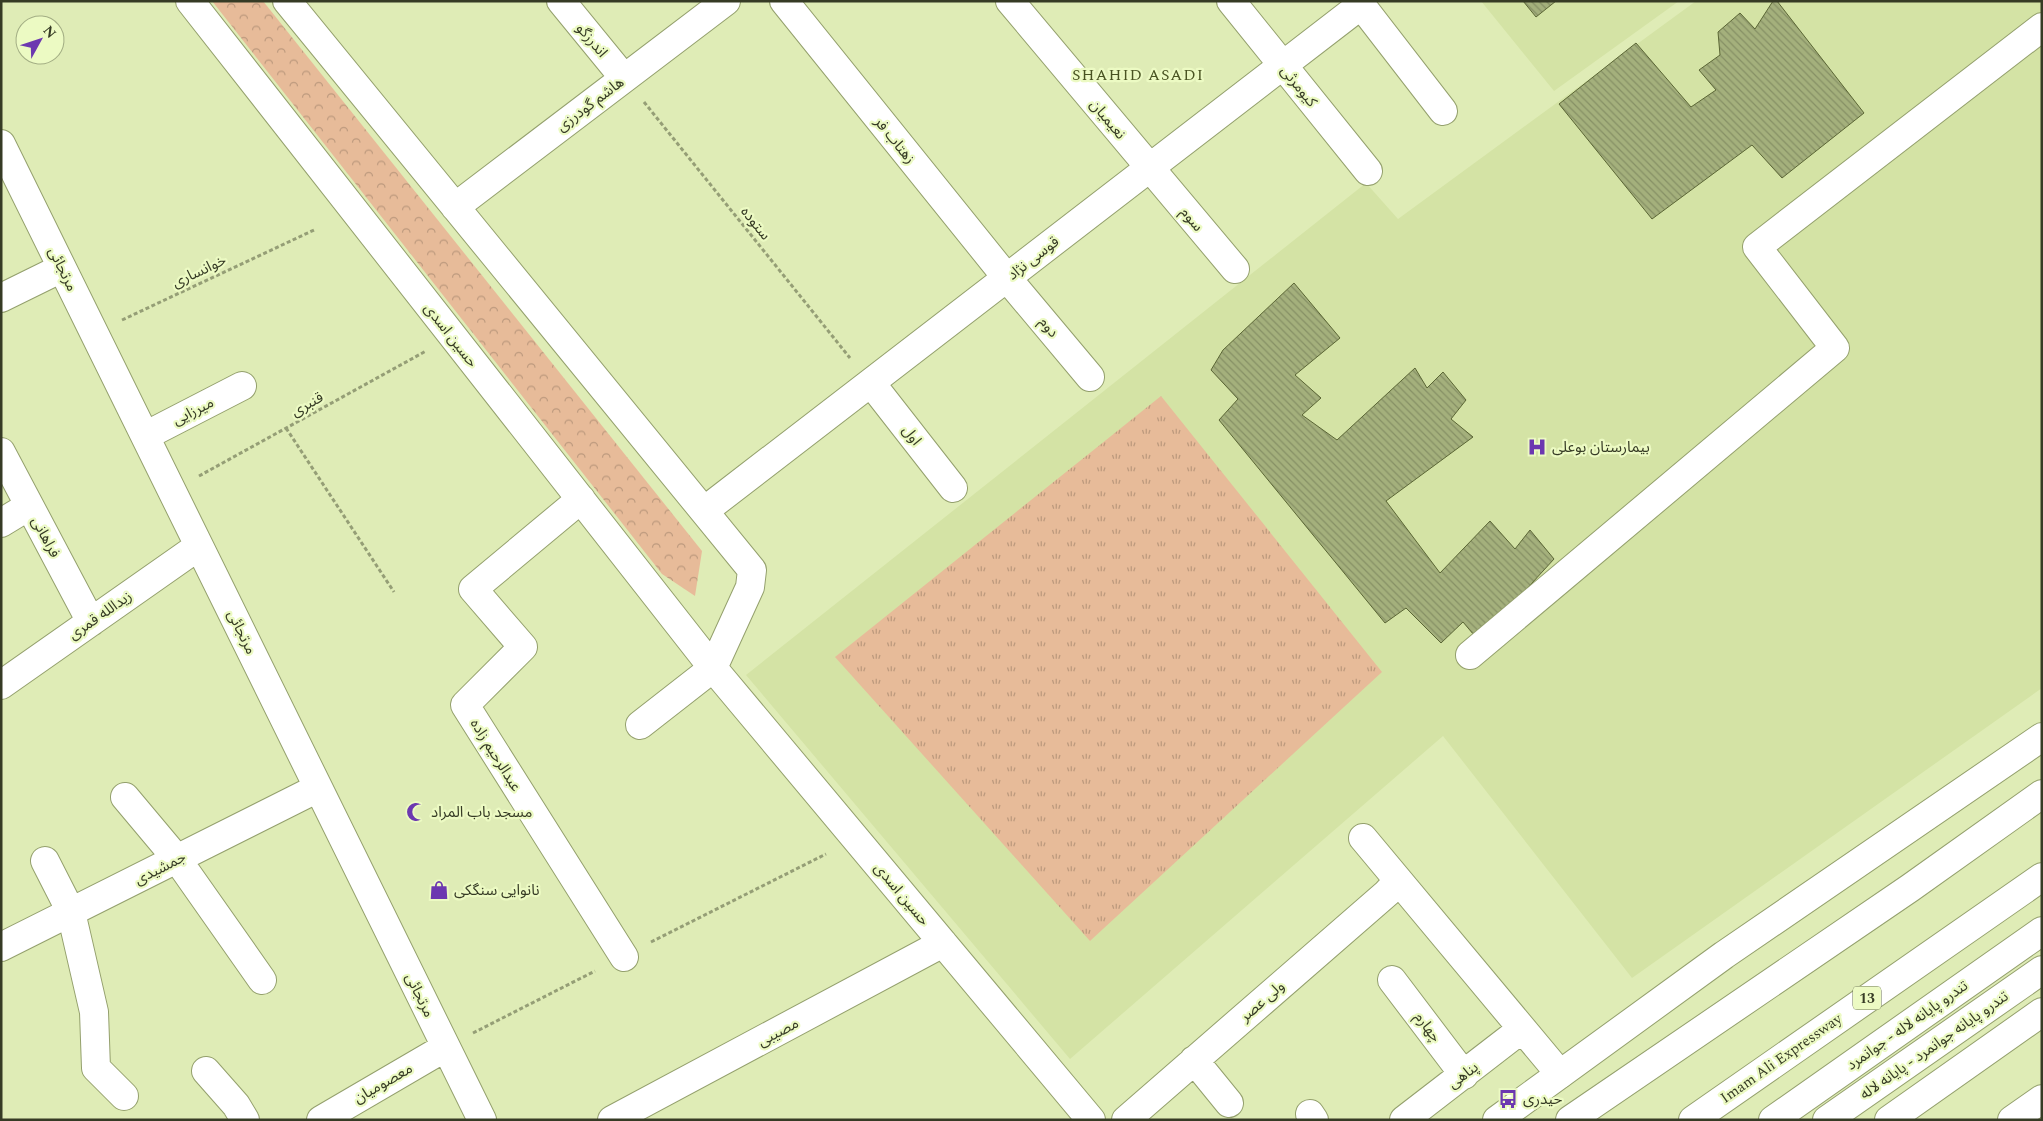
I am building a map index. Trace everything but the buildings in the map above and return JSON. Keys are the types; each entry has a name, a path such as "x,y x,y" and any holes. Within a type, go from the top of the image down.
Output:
{"main road":[{"name":"حسین اسدی","path":"190,1 713,668 1091,1120"},
{"path":"287,1 752,570 750,587 713,668 640,725"},
{"name":"اندرزگو","path":"561,1 624,78"},
{"name":"هاشم گودرزی","path":"455,207 726,1"},
{"name":"زهتاب فر","path":"784,1 1007,278"},
{"name":"نعیمیان","path":"1010,1 1149,168"},
{"name":"کیومرثی","path":"1231,1 1368,171"},
{"path":"1360,3 1443,111"},
{"name":"قوسی نژاد","path":"704,511 1283,65 1360,3"},
{"path":"1470,655 1835,348 1757,246 2042,27"},
{"name":"مرتجائی","path":"1,144 482,1120"},
{"name":"سوم","path":"1149,168 1234,269"},
{"path":"1,298 62,268"},
{"name":"دوم","path":"1007,278 1090,377"},
{"name":"اول","path":"871,383 953,488"},
{"name":"میرزایی","path":"145,436 242,386"},
{"name":"فراهانی","path":"1,452 91,622"},
{"name":"عبدالرحیم زاده","path":"580,498 473,588 523,647 465,705 624,956"},
{"path":"1,523 30,506"},
{"name":"زیدالله قمری","path":"1,685 199,546"},
{"path":"1497,1120 1724,955 2042,737"},
{"name":"جمشیدی","path":"1,947 318,788"},
{"path":"1576,1117 1910,888 2042,794"},
{"path":"125,797 178,859 262,980"},
{"path":"1363,838 1560,1074"},
{"path":"45,861 71,912 94,1012 96,1068 124,1096"},
{"name":"Imam Ali Expressway","path":"1693,1120 2042,877"},
{"name":"ولی عصر","path":"1126,1120 1380,900 1398,881"},
{"name":"تندرو پایانه لاله - جوانمرد","path":"1773,1120 2042,930"},
{"name":"مصیبی","path":"612,1120 943,943"},
{"name":"تندرو پایانه جوانمرد - پایانه لاله","path":"1827,1120 2042,970"},
{"name":"چهارم","path":"1392,980 1464,1075"},
{"path":"1889,1120 2042,1012"},
{"name":"پناهی","path":"1404,1120 1522,1029"},
{"name":"معصومیان","path":"321,1120 446,1047"},
{"path":"1194,1060 1229,1104"},
{"path":"206,1072 236,1105 244,1120"},
{"path":"2012,1120 2042,1099"}],"path":[{"name":"ستوده","path":"624,78 871,383"},
{"name":"خوانساری","path":"94,332 314,230"},
{"name":"قنبری","path":"172,490 452,336"},
{"path":"286,428 394,592"}],"shaded area":[{"path":"1481,1 1679,1 1554,91"},
{"name":"بیمارستان بوعلی","path":"1696,1 2042,1 2042,688 1632,978 1443,736 1070,1059 746,675 1366,183 1398,219"}],"green space":[{"path":"212,1 263,1 702,551 695,596 662,574"},
{"path":"1161,396 1382,672 1090,941 835,657"}],"place":[{"name":"بیمارستان بوعلی","path":"1537,447"},
{"name":"مسجد باب المراد","path":"416,812"},
{"name":"نانوایی سنگکی","path":"439,890"},
{"name":"حیدری","path":"1508,1099"}],"district":[{"name":"SHAHID ASADI","path":"1138,74"}]}
